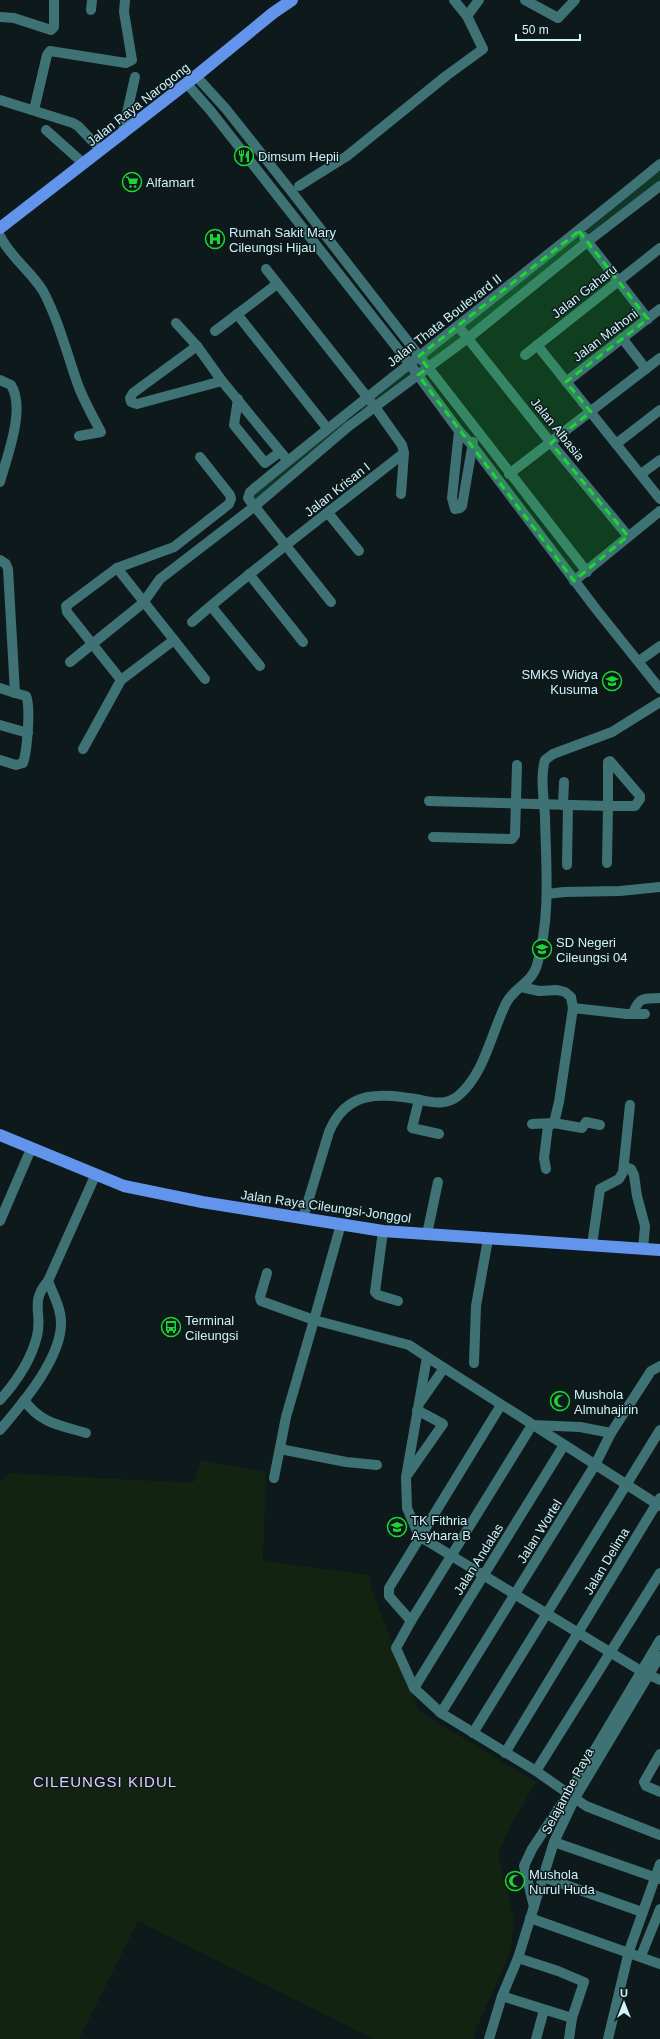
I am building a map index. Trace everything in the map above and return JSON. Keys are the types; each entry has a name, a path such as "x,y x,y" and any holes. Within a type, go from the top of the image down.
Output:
{"main road":[{"name":"Jalan Raya Narogong","path":"0,228 122,135 273,13 292,0"},
{"name":"Jalan Raya Cileungsi-Jonggol","path":"0,1135 95,1176 148,1193 383,1231 660,1249"}],"street":[{"path":"0,17 14,18 51,30 54,26 54,0"},
{"path":"34,110 46,56 50,51 126,63 132,60 124,12 125,0"},
{"path":"299,186 347,156 446,76 483,49 467,16 454,0"},
{"path":"467,16 479,0"},
{"path":"525,0 558,18 575,0"},
{"path":"122,135 135,77"},
{"path":"191,80 226,109 509,474 587,572"},
{"path":"191,80 210,110 414,369 459,431 472,445 574,581 660,689"},
{"path":"0,100 34,110 78,126 101,150"},
{"path":"46,130 83,164"},
{"name":"Jalan Thata Boulevard II","path":"70,662 143,603 160,579 255,506 319,451 370,402 583,236 660,164"},
{"name":"Jalan Thata Boulevard II","path":"255,506 248,498 250,492 327,428 370,402 414,369 583,236 660,186"},
{"path":"0,236 3,243 30,273 43,291 60,330 78,386 101,432 79,436"},
{"path":"583,236 648,319"},
{"name":"Jalan Gaharu","path":"525,355 660,248"},
{"path":"266,269 402,445 404,453 401,494"},
{"path":"215,331 277,284"},
{"name":"Jalan Mahoni","path":"566,382 660,309"},
{"path":"237,314 327,428"},
{"path":"176,323 197,346 222,381 288,461"},
{"name":"Jalan Albasia","path":"463,331 551,443 628,536"},
{"path":"622,338 646,369"},
{"path":"537,345 660,499"},
{"path":"197,346 133,393 130,398 131,402 137,404 222,381"},
{"path":"509,474 660,358"},
{"path":"0,380 11,385 16,399 14,424 0,482"},
{"path":"238,399 234,425 244,440 265,463 280,452"},
{"path":"616,444 660,410"},
{"path":"459,431 452,498 455,509 462,506 472,445 478,433"},
{"name":"Jalan Krisan I","path":"192,622 285,544 328,513 404,453"},
{"path":"121,680 67,612 66,606 117,568 174,547 231,502 230,495 200,457"},
{"path":"641,474 660,460"},
{"path":"255,506 331,602"},
{"path":"574,581 587,572 628,536 660,511"},
{"path":"328,513 359,550"},
{"path":"0,560 6,564 8,569 15,693"},
{"path":"117,568 143,603 205,679"},
{"path":"249,574 303,642"},
{"path":"211,606 260,666"},
{"path":"82,749 121,680 174,640"},
{"path":"639,661 660,646"},
{"path":"0,688 26,696 28,699 28,733 23,763 16,765 0,760"},
{"path":"303,1218 334,1119 356,1100 365,1096 394,1097 430,1102 450,1101 466,1087 478,1068 511,995 528,980 536,967 547,894 544,765 549,756 612,732 660,702"},
{"path":"0,724 28,733"},
{"path":"429,801 544,805 608,806 635,806 640,799 640,796 609,760 608,806 607,863"},
{"path":"433,837 512,839 515,835 517,765"},
{"path":"564,782 567,865"},
{"path":"547,894 660,887"},
{"path":"521,987 539,992 557,990 565,992 571,997 573,1008 559,1102 554,1123"},
{"path":"632,1013 639,1000 643,998 660,998"},
{"path":"573,1008 627,1014 645,1014"},
{"path":"419,1100 411,1126 412,1128 439,1134"},
{"path":"592,1245 600,1188 623,1175 630,1105"},
{"path":"532,1124 554,1123 580,1128 583,1128 586,1122 600,1125"},
{"path":"546,1170 544,1158 548,1126 554,1123"},
{"path":"0,1221 31,1149"},
{"path":"625,1167 631,1170 634,1175 637,1196 645,1226 643,1249"},
{"path":"0,1400 18,1380 32,1352 38,1328 37,1302 40,1290 48,1281 95,1176"},
{"path":"427,1234 438,1182"},
{"path":"274,1478 288,1409 341,1224"},
{"path":"383,1231 375,1292 378,1295 398,1301"},
{"path":"474,1363 476,1306 488,1239"},
{"path":"267,1273 260,1298 261,1301 314,1320 409,1345 595,1466 659,1502"},
{"path":"0,1430 24,1400 49,1362 58,1341 61,1322 60,1316 48,1281"},
{"path":"427,1357 406,1477 407,1508 419,1536 484,1574 515,1595 644,1673 660,1680"},
{"name":"Jalan Wortel","path":"441,1714 595,1466 611,1433 651,1371 660,1366"},
{"path":"418,1408 444,1368"},
{"path":"24,1400 31,1410 49,1423 86,1433"},
{"path":"410,1621 389,1596 388,1591 419,1536 485,1433 501,1405"},
{"path":"406,1477 443,1424 418,1408"},
{"path":"532,1425 580,1427 611,1433"},
{"path":"532,1425 452,1556 410,1621 396,1646 397,1651 414,1688 441,1714 536,1771 586,1806 660,1835"},
{"path":"473,1733 660,1430"},
{"name":"Jalan Andalas","path":"414,1688 564,1445"},
{"path":"280,1449 346,1462 377,1466"},
{"name":"Jalan Delima","path":"505,1753 659,1502"},
{"path":"536,1771 660,1573"},
{"path":"644,1673 660,1640"},
{"name":"Selajambe Raya","path":"489,2039 502,1996 518,1958 554,1842 572,1795 644,1673 660,1656"},
{"path":"660,1754 644,1782 648,1787 660,1792"},
{"path":"534,1907 524,1866 532,1849 572,1795"},
{"path":"554,1842 658,1879"},
{"path":"608,2039 629,1952 642,1912 658,1879 660,1864"},
{"path":"543,1877 642,1912"},
{"path":"641,1956 660,1909"},
{"path":"530,1918 641,1956 660,1964"},
{"path":"518,1958 583,1980 584,1984 572,2018 569,2039"},
{"path":"502,1996 572,2018"},
{"path":"536,2039 544,2010"}],"highlighted area":[{"path":"579,231 648,319 566,382 591,412 551,443 628,536 574,581 418,375 428,368 419,356"}],"green space":[{"path":"201,1460 266,1472 263,1561 370,1575 370,1585 419,1711 536,1782 508,1830 498,1855 514,1918 511,1950 476,2029 474,2039 374,2039 138,1921 79,2039 0,2039 0,1482 8,1473 193,1483"}],"waterway":[{"path":"368,407 578,241 660,179"},
{"path":"251,499 342,426"}],"place":[{"name":"Dimsum Hepii","path":"244,156"},
{"name":"Alfamart","path":"132,182"},
{"name":"Rumah Sakit Mary Cileungsi Hijau","path":"215,239"},
{"name":"SMKS Widya Kusuma","path":"612,681"},
{"name":"SD Negeri Cileungsi 04","path":"542,949"},
{"name":"Terminal Cileungsi","path":"171,1327"},
{"name":"Mushola Almuhajirin","path":"560,1401"},
{"name":"TK Fithria Asyhara B","path":"397,1527"},
{"name":"Mushola Nurul Huda","path":"515,1881"}],"district":[{"name":"CILEUNGSI KIDUL","path":"105,1782"}]}
